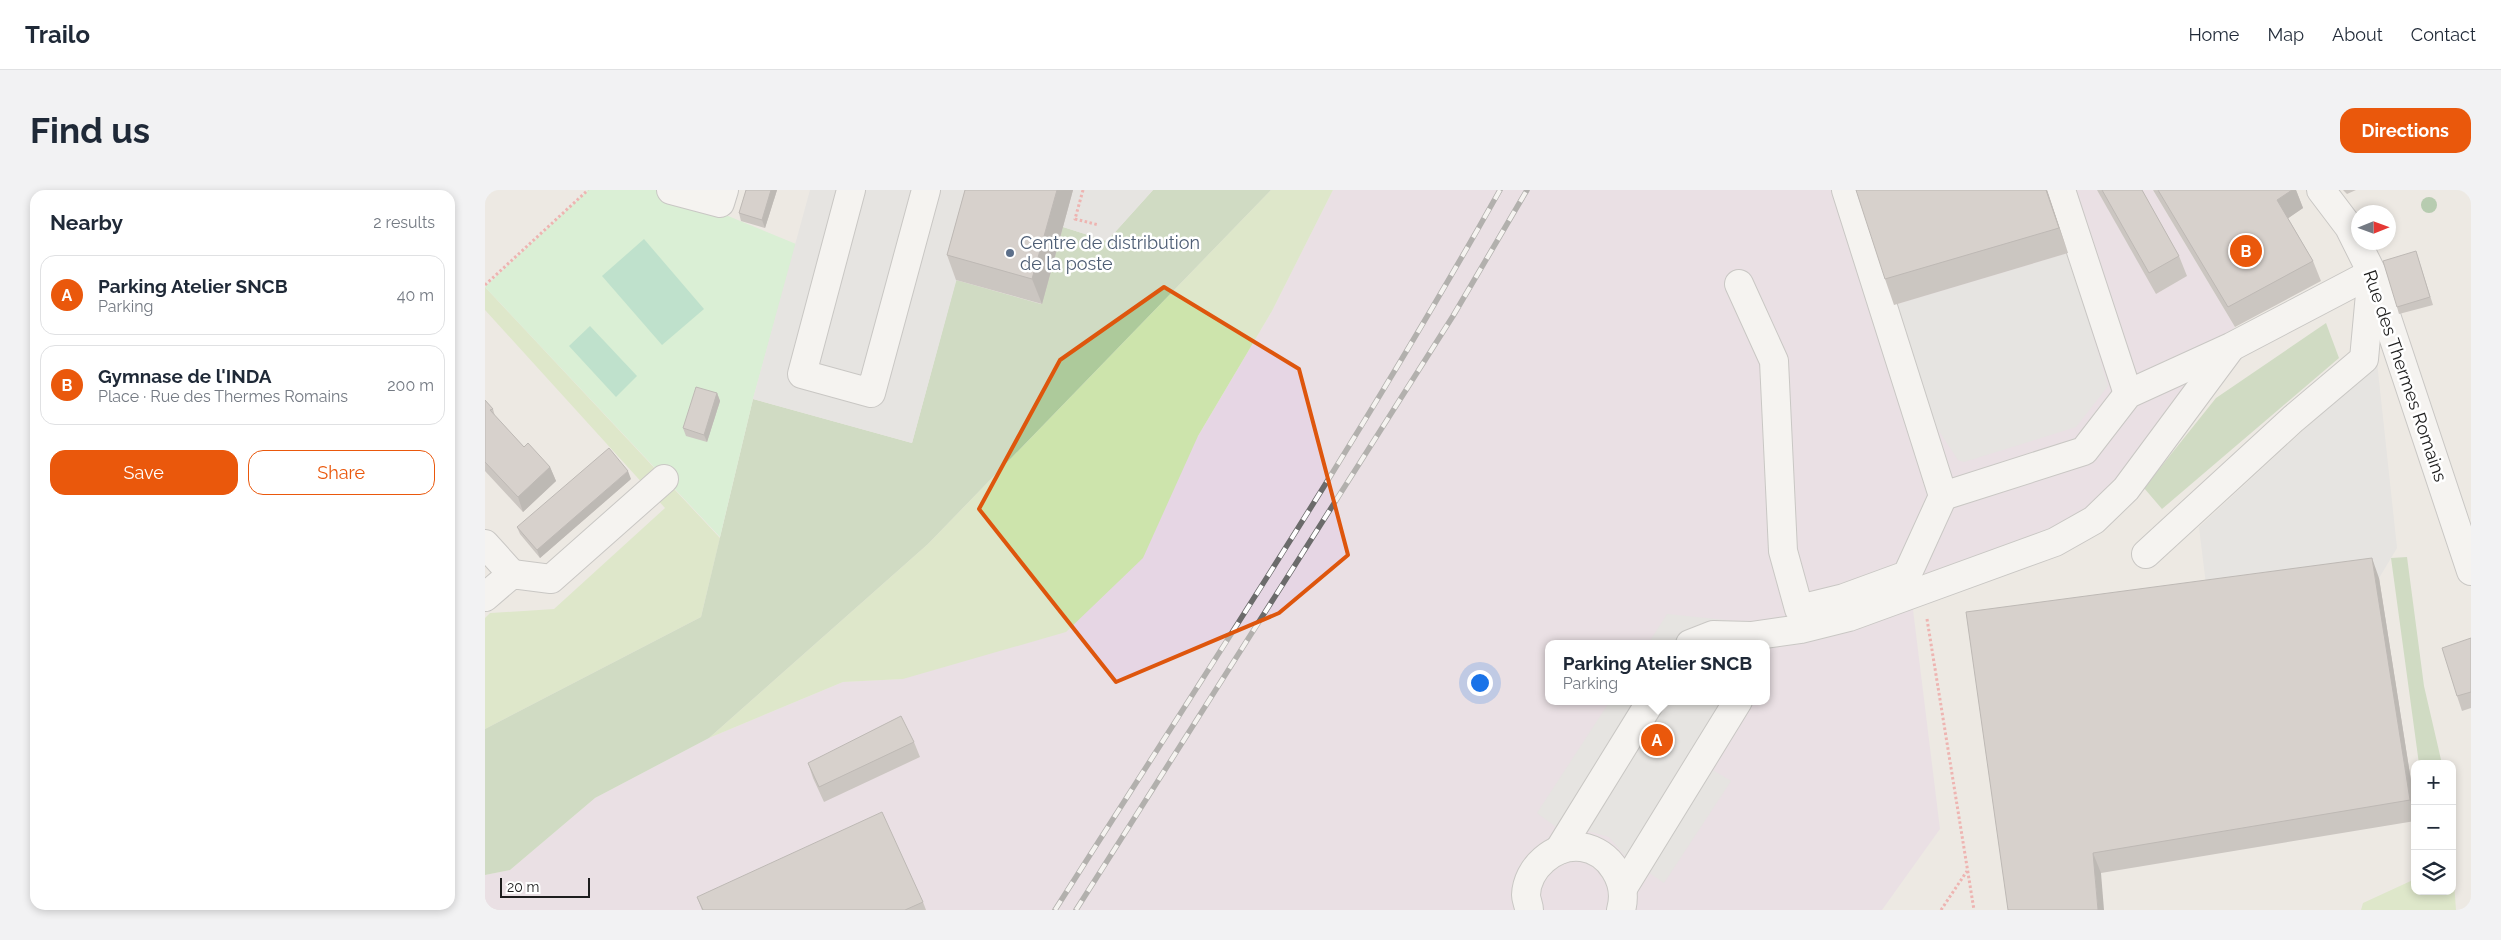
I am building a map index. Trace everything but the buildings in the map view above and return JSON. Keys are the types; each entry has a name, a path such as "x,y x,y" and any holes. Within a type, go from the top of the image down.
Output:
{"street":[{"path":"671,190 720,203 724,190"},
{"path":"851,190 802,374 871,393 926,190"},
{"path":"1739,284 1774,361 1783,552 1799,609 1844,598 1907,575 1943,496 1846,190"},
{"path":"2061,190 2128,394"},
{"name":"Rue des Thermes Romains","path":"2321,190 2349,227 2373,273 2471,571"},
{"path":"1943,496 2084,451 2128,394 2231,347 2373,273"},
{"path":"2146,554 2293,419 2365,365 2373,273"},
{"path":"1700,640 1713,635 1750,640 1849,617 1923,592 2055,542 2094,520 2126,489 2231,347"},
{"path":"485,544 512,574 551,579 664,479"},
{"path":"485,597 512,574"},
{"path":"1559,850 1649,705"},
{"path":"1622,899 1737,705"},
{"path":"1529,910 1527,895 1531,876 1542,860 1559,850 1580,847 1600,854 1615,868 1622,899"}],"path":[{"path":"485,285 588,190"},
{"path":"1083,190 1075,218 1099,225"},
{"path":"1923,592 1974,910"},
{"path":"1941,910 1967,871"}],"highlighted area":[{"path":"1164,287 1299,369 1348,555 1279,613 1116,682 979,509 1060,360"}],"shaded area":[{"path":"810,190 981,190 912,443 753,399"},
{"path":"1073,190 1153,190 1107,241 1063,227"},
{"path":"1333,190 2153,190 2235,327 2118,484 2078,519 1910,585 1940,829 1882,910 485,910 485,875 510,870 595,798 709,738 843,682 903,679 1198,436 1272,311"},
{"path":"2068,253 2108,386 2076,427 1964,462 1958,460 1931,419 1894,305"},
{"path":"2377,362 2397,548 2379,578 2208,601 2199,527"},
{"path":"1667,614 1765,624 1762,640 1651,640"},
{"path":"1607,705 1748,705 1711,769 1731,781 1664,883 1625,856 1609,837 1584,830 1556,827 1537,813"}],"green space":[{"path":"588,190 665,190 796,244 753,399 720,537 485,287"},
{"path":"1153,190 1271,190 928,544 709,738 595,798 510,870 485,875 485,729 701,617 753,399 912,443 956,280 1041,304 1063,227 1107,241"},
{"path":"1271,190 1333,190 1272,311 1198,436 1143,558 1066,632 903,679 843,682 709,738 928,544"},
{"path":"644,239 704,309 662,345 602,276"},
{"path":"485,287 720,538 701,617 485,729 485,618 490,613 554,609 665,508 485,310"},
{"path":"2326,323 2339,358 2162,509 2144,488 2216,398"},
{"path":"590,326 637,376 616,397 569,346"},
{"path":"2407,557 2424,686 2441,760 2418,760 2391,558"},
{"path":"2411,881 2411,895 2455,895 2456,910 2361,910 2363,903"}],"railway":[{"path":"1055,910 1338,463 1500,190"},
{"path":"1076,910 1453,316 1527,190"}],"place":[{"name":"Gymnase de l'INDA","path":"2246,251"},
{"name":"Centre de distribution de la poste","path":"1010,253"},
{"name":"Parking Atelier SNCB","path":"1657,740"}]}
